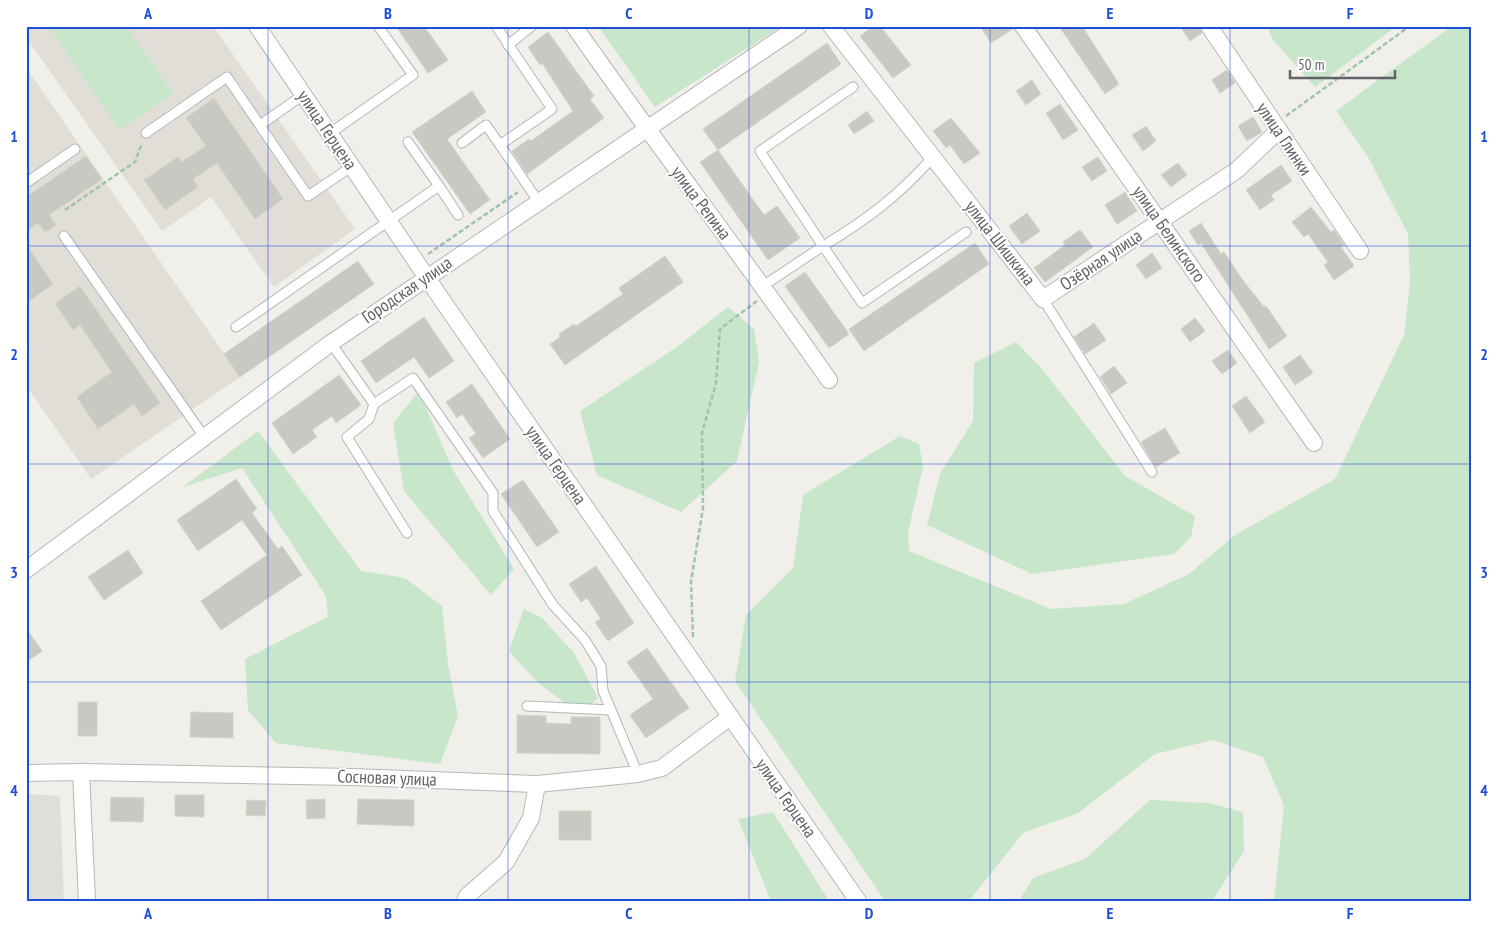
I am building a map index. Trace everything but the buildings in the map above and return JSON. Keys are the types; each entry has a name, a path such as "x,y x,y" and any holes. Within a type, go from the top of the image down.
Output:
{"street":[{"name":"улица Герцена","path":"257,26 389,222 858,901"},
{"name":"улица Репина","path":"574,26 646,129 763,286 829,380"},
{"name":"Городская улица","path":"26,570 331,342 799,26"},
{"name":"улица Шишкина","path":"831,26 1042,299"},
{"name":"улица Белинского","path":"1023,26 1314,443"},
{"name":"улица Глинки","path":"1209,26 1360,251"},
{"name":"Озёрная улица","path":"1042,299 1237,170 1276,127"},
{"name":"Сосновая улица","path":"26,773 81,772 353,777 537,784 638,774 662,768 730,717"},
{"path":"81,772 87,901"},
{"path":"465,901 467,896 506,862 531,818 537,784"}],"lane":[{"path":"329,134 413,75 378,26"},
{"path":"496,26 552,109 500,146"},
{"path":"508,45 532,26"},
{"path":"146,133 227,77 308,196 351,166"},
{"path":"853,87 760,151 862,303 966,232"},
{"path":"260,125 303,95"},
{"path":"462,142 486,125 538,201"},
{"path":"408,142 458,215"},
{"path":"26,183 76,149"},
{"path":"763,286 868,218 911,181 933,157"},
{"path":"236,327 439,186"},
{"path":"64,236 205,438"},
{"name":"улица Шишкина","path":"1042,299 1152,472"},
{"path":"331,342 374,404"},
{"path":"407,533 347,437 369,419 374,404 413,378 493,493 493,511 553,605 585,640 601,666 603,691 638,774"},
{"path":"527,706 611,710"}],"path":[{"path":"1276,127 1410,26"},
{"path":"65,210 135,162 146,133"},
{"path":"417,262 527,185"},
{"path":"688,657 694,634 691,581 703,508 702,433 716,383 720,329 758,300 763,286"}],"shaded area":[{"path":"26,26 213,26 355,229 274,287 211,197 162,231 26,37"},
{"path":"27,69 240,377 91,479 26,385"},
{"path":"26,794 60,796 64,901 26,901"}],"green space":[{"path":"48,26 126,26 173,94 120,130"},
{"path":"598,26 782,26 655,107"},
{"path":"1267,26 1397,26 1315,87 1273,40"},
{"path":"1452,26 1472,26 1472,901 1274,901 1284,805 1263,757 1213,740 1155,754 1078,813 1023,833 969,901 885,901 735,681 746,615 793,568 803,495 900,436 919,444 923,466 908,533 909,551 1051,609 1124,604 1189,574 1235,535 1335,479 1404,335 1410,282 1408,234 1368,157 1336,111"},
{"path":"728,307 754,329 759,362 737,461 681,512 597,475 580,411 677,347"},
{"path":"1016,342 1043,370 1125,476 1195,516 1191,537 1174,554 1032,574 927,525 940,474 973,421 974,363"},
{"path":"419,391 453,470 514,569 491,595 404,491 393,423"},
{"path":"258,431 361,571 405,578 442,606 448,665 458,716 440,764 276,743 248,710 245,659 328,617 326,596 242,468 183,487"},
{"path":"524,609 542,618 574,653 598,698 580,714 538,683 509,651"},
{"path":"1150,800 1209,803 1243,812 1244,851 1212,901 1019,901 1033,878 1085,859"},
{"path":"773,812 829,901 771,901 738,819"}]}
